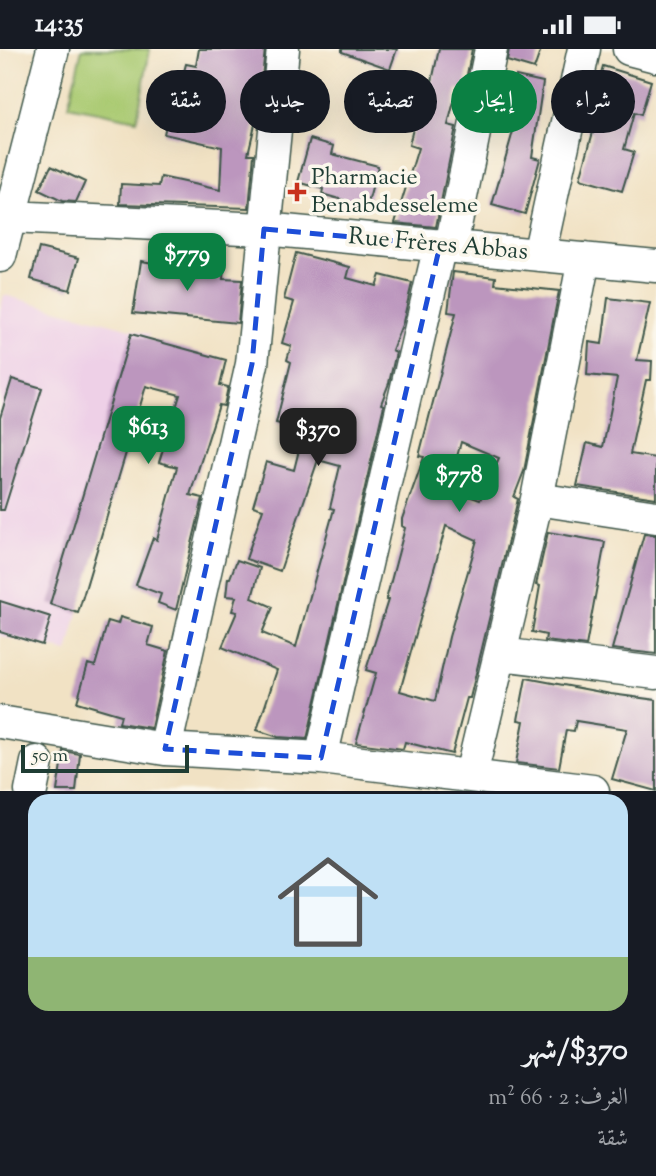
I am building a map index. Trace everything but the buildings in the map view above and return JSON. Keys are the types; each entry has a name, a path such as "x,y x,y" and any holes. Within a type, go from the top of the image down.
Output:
{"street":[{"path":"0,256 53,49"},
{"path":"165,749 252,364 283,49"},
{"path":"321,758 491,49"},
{"path":"539,255 584,49"},
{"path":"629,49 656,56"},
{"name":"Rue Frères Abbas","path":"10,217 264,229 656,266"},
{"path":"471,775 537,499 584,259"},
{"path":"537,499 656,517"},
{"path":"500,654 656,673"},
{"path":"0,722 165,749 321,758 593,791"}],"highlighted area":[{"path":"264,229 440,245 321,758 165,749 252,364"}],"shaded area":[{"path":"4,295 149,334 68,652 0,636 0,310"}],"green space":[{"path":"82,49 150,49 137,120 68,106"}],"place":[{"name":"Pharmacie Benabdesseleme","path":"297,192"}]}
